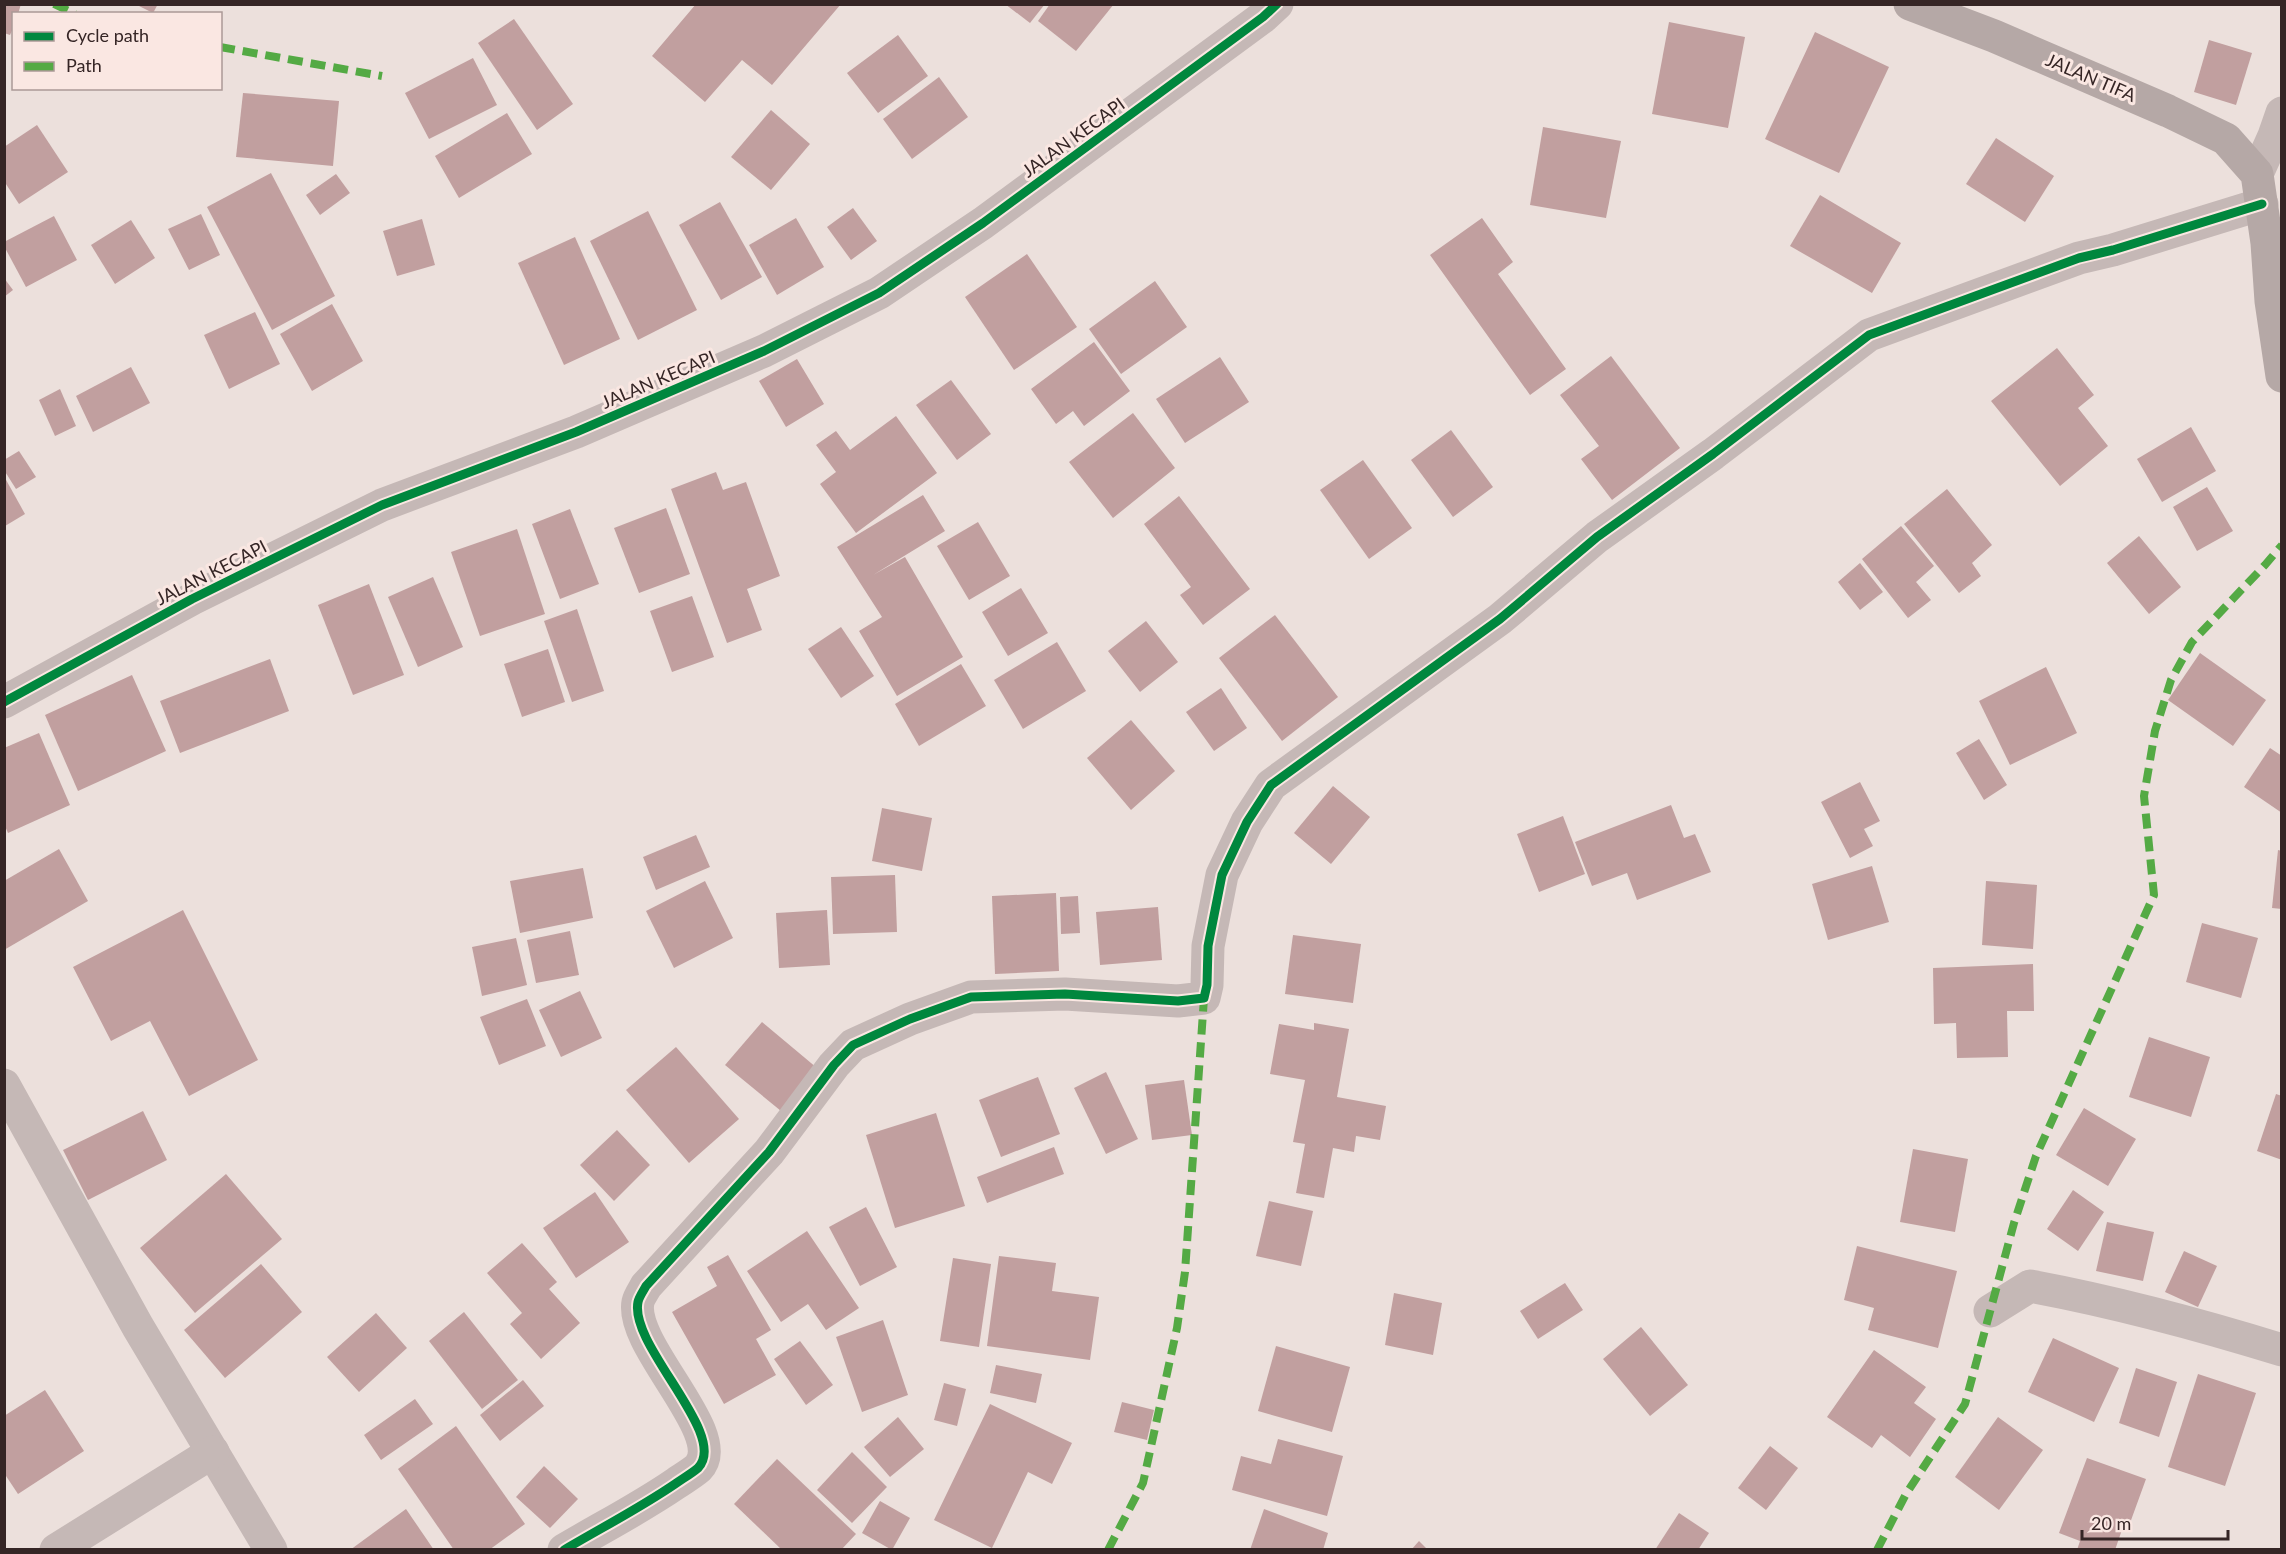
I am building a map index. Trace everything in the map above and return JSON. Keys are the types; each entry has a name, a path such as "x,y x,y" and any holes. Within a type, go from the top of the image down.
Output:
{"street":[{"name":"JALAN KECAPI","path":"4,702 192,599 382,505 576,432 764,351 879,293 983,223 1263,17 1277,4"},
{"name":"JALAN TIFA","path":"1910,4 1994,36 2168,111 2226,139 2259,189"},
{"path":"2282,113 2259,189 2282,376"},
{"path":"564,1550 660,1494 699,1467 704,1454 703,1440 695,1422 645,1337 639,1318 638,1302 646,1286 769,1152 834,1065 853,1045 910,1019 971,997 1065,994 1178,1001 1204,998 1207,985 1208,946 1222,875 1247,822 1271,785 1500,619 1597,537 1713,454 1869,336 2079,258 2113,250 2259,189"},
{"path":"4,1085 138,1327 271,1550"},
{"path":"1990,1311 2030,1286 2102,1300 2282,1350"},
{"path":"56,1550 213,1452"}],"building":[{"path":"4,4 21,4 19,12 12,12 10,35 4,33"},
{"path":"135,4 158,4 154,12"},
{"path":"696,4 841,4 772,85 742,60 705,102 652,56"},
{"path":"1005,4 1045,4 1030,23"},
{"path":"1050,4 1114,4 1076,51 1038,21"},
{"path":"514,19 573,104 537,130 478,43"},
{"path":"1669,22 1745,37 1728,128 1652,114"},
{"path":"1815,32 1889,67 1839,173 1765,139"},
{"path":"898,35 928,76 878,113 847,73"},
{"path":"2209,40 2252,53 2236,105 2194,92"},
{"path":"473,58 497,105 429,139 405,93"},
{"path":"939,77 968,117 912,159 883,119"},
{"path":"243,93 339,101 333,166 236,157"},
{"path":"771,110 810,144 771,190 731,157"},
{"path":"507,113 532,154 459,198 435,156"},
{"path":"37,125 68,172 19,204 4,181 4,147"},
{"path":"1543,127 1621,141 1606,218 1530,205"},
{"path":"1996,138 2054,176 2025,222 1966,184"},
{"path":"271,173 335,296 272,330 207,207"},
{"path":"336,174 350,193 320,215 306,195"},
{"path":"1820,195 1901,243 1872,293 1790,246"},
{"path":"720,202 762,277 721,300 679,225"},
{"path":"853,208 877,241 851,260 827,227"},
{"path":"648,211 697,310 638,340 590,241"},
{"path":"201,214 220,255 189,270 168,229"},
{"path":"54,216 77,260 26,287 4,242"},
{"path":"796,218 824,267 777,295 749,245"},
{"path":"1482,218 1513,262 1498,274 1566,369 1530,395 1430,255"},
{"path":"422,219 435,265 397,276 383,231"},
{"path":"131,220 155,258 115,284 91,245"},
{"path":"575,237 620,339 564,365 518,263"},
{"path":"1027,254 1077,327 1014,370 965,297"},
{"path":"4,278 13,290 4,297"},
{"path":"1155,281 1187,327 1121,374 1089,329"},
{"path":"332,304 363,361 312,391 280,334"},
{"path":"255,312 280,364 229,389 204,335"},
{"path":"1094,342 1130,391 1084,426 1073,411 1056,424 1031,389"},
{"path":"2057,348 2094,395 2078,408 2108,446 2060,486 1991,401"},
{"path":"1611,356 1680,448 1612,500 1581,459 1599,446 1560,395"},
{"path":"1220,357 1249,402 1185,443 1156,399"},
{"path":"797,359 824,404 786,427 759,381"},
{"path":"131,367 150,403 93,432 76,396"},
{"path":"951,380 991,434 957,460 916,405"},
{"path":"60,389 76,426 55,436 39,400"},
{"path":"1133,413 1175,468 1113,518 1069,462"},
{"path":"896,416 937,473 856,533 820,484 836,472 816,445 836,431 850,450"},
{"path":"2191,427 2216,471 2162,502 2137,459"},
{"path":"1451,430 1493,487 1453,517 1411,460"},
{"path":"19,451 36,477 16,489 4,470 4,460"},
{"path":"1363,460 1412,528 1369,559 1320,490"},
{"path":"716,472 723,490 746,482 780,576 747,589 762,630 727,643 671,489"},
{"path":"5,478 25,514 5,526"},
{"path":"2207,487 2233,531 2197,551 2173,507"},
{"path":"1947,489 1992,545 1972,563 1981,576 1959,593 1904,524"},
{"path":"923,495 945,531 873,575 905,557 963,657 897,696 859,631 882,617 837,547"},
{"path":"1179,496 1250,589 1203,625 1180,595 1191,587 1144,524"},
{"path":"666,508 690,574 639,593 614,528"},
{"path":"570,509 599,584 560,599 532,524"},
{"path":"978,522 1010,576 969,600 937,546"},
{"path":"1901,526 1934,566 1916,582 1931,600 1908,618 1862,559"},
{"path":"517,529 545,614 480,636 451,552"},
{"path":"2139,536 2181,587 2149,614 2107,563"},
{"path":"1860,563 1883,592 1860,610 1838,582"},
{"path":"433,577 463,647 418,667 388,597"},
{"path":"369,584 404,675 353,695 318,605"},
{"path":"1021,588 1048,633 1008,656 982,612"},
{"path":"692,596 714,657 672,672 650,611"},
{"path":"577,609 604,691 572,702 544,621"},
{"path":"1275,615 1338,697 1282,741 1219,658"},
{"path":"1146,621 1178,662 1140,692 1108,651"},
{"path":"841,627 874,676 841,698 808,649"},
{"path":"1057,642 1086,691 1023,729 994,680"},
{"path":"548,649 565,702 522,717 504,664"},
{"path":"2200,653 2266,700 2233,746 2168,700"},
{"path":"270,659 289,711 180,753 160,701"},
{"path":"961,664 986,706 919,746 895,704"},
{"path":"2046,667 2077,733 2010,765 1979,701"},
{"path":"132,675 166,751 78,791 45,715"},
{"path":"1221,688 1247,728 1214,751 1186,712"},
{"path":"1131,720 1175,771 1131,810 1087,758"},
{"path":"39,733 70,805 8,833 4,824 4,748"},
{"path":"1979,739 2007,785 1984,800 1956,753"},
{"path":"2270,748 2282,756 2282,813 2244,787"},
{"path":"1860,782 1880,821 1864,829 1873,846 1850,858 1821,802"},
{"path":"1333,786 1370,817 1331,864 1294,833"},
{"path":"1671,805 1684,838 1695,834 1711,872 1637,900 1627,873 1592,886 1575,842"},
{"path":"882,808 932,818 922,871 872,861"},
{"path":"1563,816 1585,874 1539,892 1517,834"},
{"path":"696,835 710,867 656,890 643,857"},
{"path":"59,849 88,901 4,950 4,881"},
{"path":"2278,850 2282,851 2282,909 2272,908"},
{"path":"1872,866 1889,922 1828,940 1812,884"},
{"path":"583,868 593,918 520,933 510,881"},
{"path":"895,875 897,932 833,934 831,877"},
{"path":"705,881 733,938 674,968 646,911"},
{"path":"1986,881 2037,885 2033,949 1982,945"},
{"path":"1056,893 1059,971 995,974 992,896"},
{"path":"1078,896 1080,933 1061,934 1060,897"},
{"path":"1158,907 1162,960 1100,965 1096,912"},
{"path":"183,910 258,1060 189,1096 150,1021 111,1041 73,967"},
{"path":"827,910 830,965 779,968 776,913"},
{"path":"2202,923 2258,938 2241,998 2186,982"},
{"path":"570,931 579,975 536,983 527,940"},
{"path":"1293,935 1361,944 1353,1003 1285,994"},
{"path":"516,938 527,985 482,996 472,947"},
{"path":"2033,964 2034,1011 2007,1011 2008,1057 1957,1058 1956,1023 1934,1024 1933,968"},
{"path":"580,991 602,1038 561,1057 539,1010"},
{"path":"527,999 546,1046 499,1065 480,1017"},
{"path":"762,1022 817,1068 781,1111 725,1065"},
{"path":"1314,1023 1349,1029 1337,1097 1386,1106 1380,1140 1356,1136 1354,1152 1333,1148 1324,1198 1296,1193 1305,1144 1293,1142 1305,1080 1270,1074 1279,1024 1314,1030"},
{"path":"2149,1037 2210,1057 2191,1117 2129,1097"},
{"path":"676,1047 739,1119 689,1163 626,1090"},
{"path":"1106,1072 1138,1139 1106,1154 1074,1088"},
{"path":"1038,1077 1060,1134 1001,1157 979,1100"},
{"path":"1184,1080 1192,1135 1152,1140 1145,1085"},
{"path":"2276,1094 2282,1096 2282,1160 2257,1151"},
{"path":"2084,1108 2136,1139 2108,1186 2056,1155"},
{"path":"143,1111 167,1160 88,1200 63,1150"},
{"path":"936,1113 965,1206 895,1228 866,1135"},
{"path":"617,1130 650,1165 614,1201 580,1165"},
{"path":"1054,1147 1064,1174 987,1203 977,1177"},
{"path":"1913,1149 1968,1159 1955,1232 1900,1222"},
{"path":"226,1174 282,1239 195,1313 140,1248"},
{"path":"2073,1190 2104,1212 2078,1251 2047,1229"},
{"path":"595,1192 629,1242 576,1278 543,1228"},
{"path":"1269,1201 1313,1211 1301,1266 1256,1256"},
{"path":"866,1207 897,1267 860,1286 829,1227"},
{"path":"2107,1222 2154,1232 2143,1281 2096,1271"},
{"path":"807,1231 859,1308 826,1330 808,1304 781,1322 747,1271"},
{"path":"522,1243 557,1282 549,1289 580,1323 541,1359 510,1324 522,1313 487,1273"},
{"path":"1857,1246 1957,1271 1938,1348 1868,1330 1874,1308 1844,1300"},
{"path":"2184,1251 2217,1266 2198,1307 2165,1292"},
{"path":"728,1255 771,1330 756,1339 776,1375 724,1404 672,1312 717,1286 707,1267"},
{"path":"999,1256 1056,1263 1052,1291 1099,1297 1090,1360 987,1346"},
{"path":"953,1258 991,1264 979,1347 940,1341"},
{"path":"261,1264 302,1312 225,1378 184,1330"},
{"path":"1565,1283 1583,1310 1538,1339 1520,1311"},
{"path":"1394,1293 1442,1303 1433,1355 1385,1345"},
{"path":"464,1312 518,1380 482,1409 429,1341"},
{"path":"376,1313 407,1348 359,1392 327,1357"},
{"path":"883,1320 908,1395 862,1412 836,1337"},
{"path":"1641,1327 1688,1385 1650,1416 1603,1359"},
{"path":"2053,1338 2119,1368 2094,1422 2028,1392"},
{"path":"800,1341 833,1385 806,1405 774,1359"},
{"path":"1276,1346 1350,1367 1332,1432 1258,1411"},
{"path":"1874,1350 1926,1387 1914,1403 1936,1419 1910,1457 1881,1435 1872,1448 1827,1417"},
{"path":"996,1365 1042,1374 1036,1403 990,1393"},
{"path":"2136,1368 2177,1382 2159,1437 2119,1423"},
{"path":"2198,1374 2256,1393 2225,1486 2168,1467"},
{"path":"523,1380 544,1406 500,1441 480,1415"},
{"path":"944,1383 966,1389 957,1426 934,1420"},
{"path":"45,1390 84,1451 18,1494 4,1473 4,1416"},
{"path":"415,1399 433,1424 381,1460 364,1435"},
{"path":"1122,1402 1154,1410 1147,1440 1114,1432"},
{"path":"990,1404 1072,1443 1052,1484 1028,1472 992,1548 934,1520"},
{"path":"898,1417 924,1449 890,1477 864,1447"},
{"path":"1998,1417 2043,1450 1999,1510 1955,1477"},
{"path":"456,1426 525,1524 489,1550 454,1550 398,1469"},
{"path":"1278,1439 1343,1456 1327,1516 1232,1490 1241,1456 1271,1464"},
{"path":"1770,1446 1798,1468 1766,1510 1738,1488"},
{"path":"852,1452 887,1487 852,1523 817,1490"},
{"path":"2087,1458 2146,1479 2130,1523 2125,1521 2115,1550 2077,1550 2080,1541 2059,1533"},
{"path":"777,1459 856,1534 841,1550 782,1550 734,1504"},
{"path":"544,1466 578,1499 550,1528 516,1497"},
{"path":"880,1501 910,1518 892,1550 862,1533"},
{"path":"406,1509 434,1550 350,1550"},
{"path":"1264,1509 1328,1533 1323,1550 1250,1550"},
{"path":"1679,1513 1709,1533 1698,1550 1655,1550"},
{"path":"1419,1541 1428,1550 1411,1550"}],"marked path":[{"path":"54,4 71,12"},
{"path":"222,47 382,76"},
{"path":"1877,1550 1906,1494 1965,1404 2014,1223 2036,1156 2154,895 2144,796 2155,731 2171,680 2192,642 2282,545"},
{"path":"1108,1550 1143,1483 1177,1328 1185,1272 1204,998"}],"cycle path":[{"path":"4,702 192,599 382,505 576,432 764,351 879,293 983,223 1263,17 1277,4"},
{"path":"564,1550 648,1501 698,1468 704,1453 701,1434 691,1413 648,1342 639,1320 638,1302 646,1286 769,1152 834,1065 853,1045 910,1019 971,997 1065,994 1178,1001 1204,998 1207,985 1208,946 1222,875 1247,822 1271,785 1500,619 1597,537 1713,454 1869,335 2079,258 2113,250 2262,204"}]}
